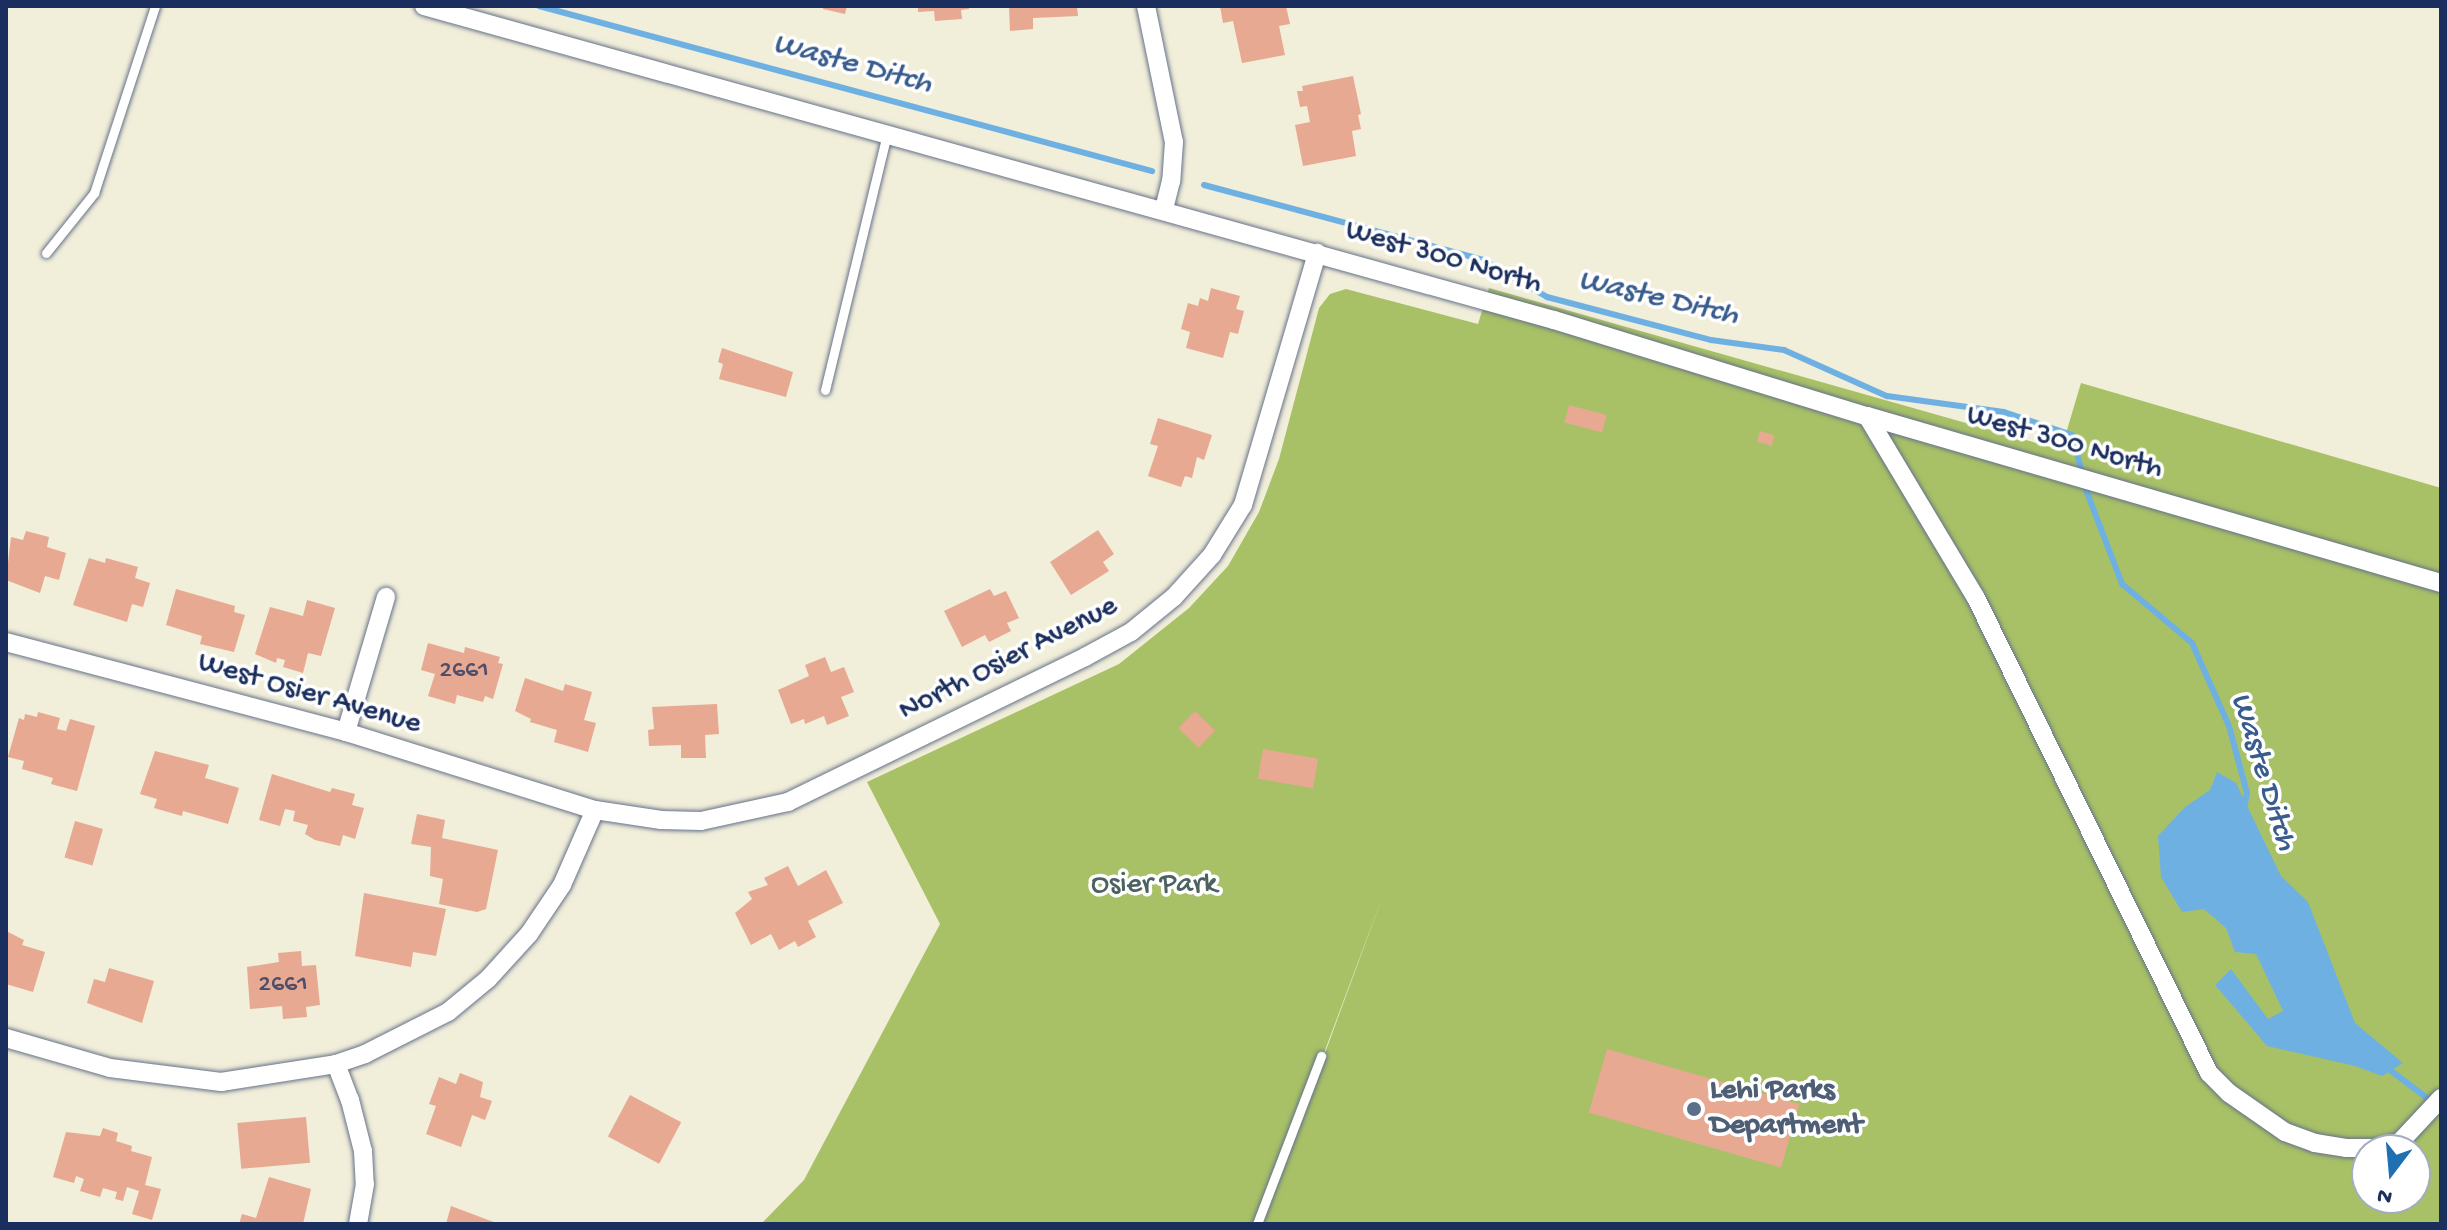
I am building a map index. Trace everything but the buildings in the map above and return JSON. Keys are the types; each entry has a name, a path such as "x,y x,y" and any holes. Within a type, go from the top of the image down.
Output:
{"street":[{"name":"West 300 North","path":"424,6 1569,324 1867,416 2441,583"},
{"path":"1146,6 1174,142 1171,181 1164,210"},
{"name":"North Osier Avenue","path":"595,810 661,820 701,821 788,802 1131,632 1174,597 1212,555 1243,505 1317,253"},
{"path":"1867,416 1976,598 2209,1073 2238,1101 2285,1132 2315,1143 2346,1148 2374,1148 2400,1142 2441,1098"},
{"path":"346,732 386,597"},
{"name":"West Osier Avenue","path":"6,642 346,732 595,810"},
{"path":"6,1038 110,1068 221,1082 336,1064 405,1036 448,1012 488,979 529,934 562,885 595,810"},
{"path":"336,1064 350,1100 363,1151 365,1184 358,1224"}],"lane":[{"path":"46,253 94,193 155,6"},
{"path":"825,390 887,134"},
{"path":"1257,1224 1321,1056"}],"green space":[{"name":"Osier Park","path":"1489,288 2061,450 2081,383 2441,488 2441,1224 1262,1224 1385,890 1260,1224 761,1224 804,1180 940,924 867,782 1119,664 1189,608 1228,566 1259,512 1279,459 1319,308 1330,294 1346,289 1478,324"}],"water":[{"path":"2217,772 2236,783 2281,876 2308,902 2355,1023 2403,1063 2382,1076 2355,1066 2267,1046 2215,985 2231,969 2268,1019 2283,1011 2256,954 2235,952 2226,928 2204,909 2182,912 2161,877 2158,836 2185,807 2210,790"}],"waterway":[{"name":"Waste Ditch","path":"539,6 1152,171"},
{"name":"Waste Ditch","path":"1204,185 1483,260 1547,297 1711,340 1784,350 1887,396 2004,412 2072,435 2081,469"},
{"name":"Waste Ditch","path":"2086,490 2122,584 2192,643 2229,726 2247,793 2244,809"},
{"name":"Waste Ditch","path":"2386,1067 2427,1098"}],"place":[{"name":"Lehi Parks Department","path":"1694,1109"}]}
